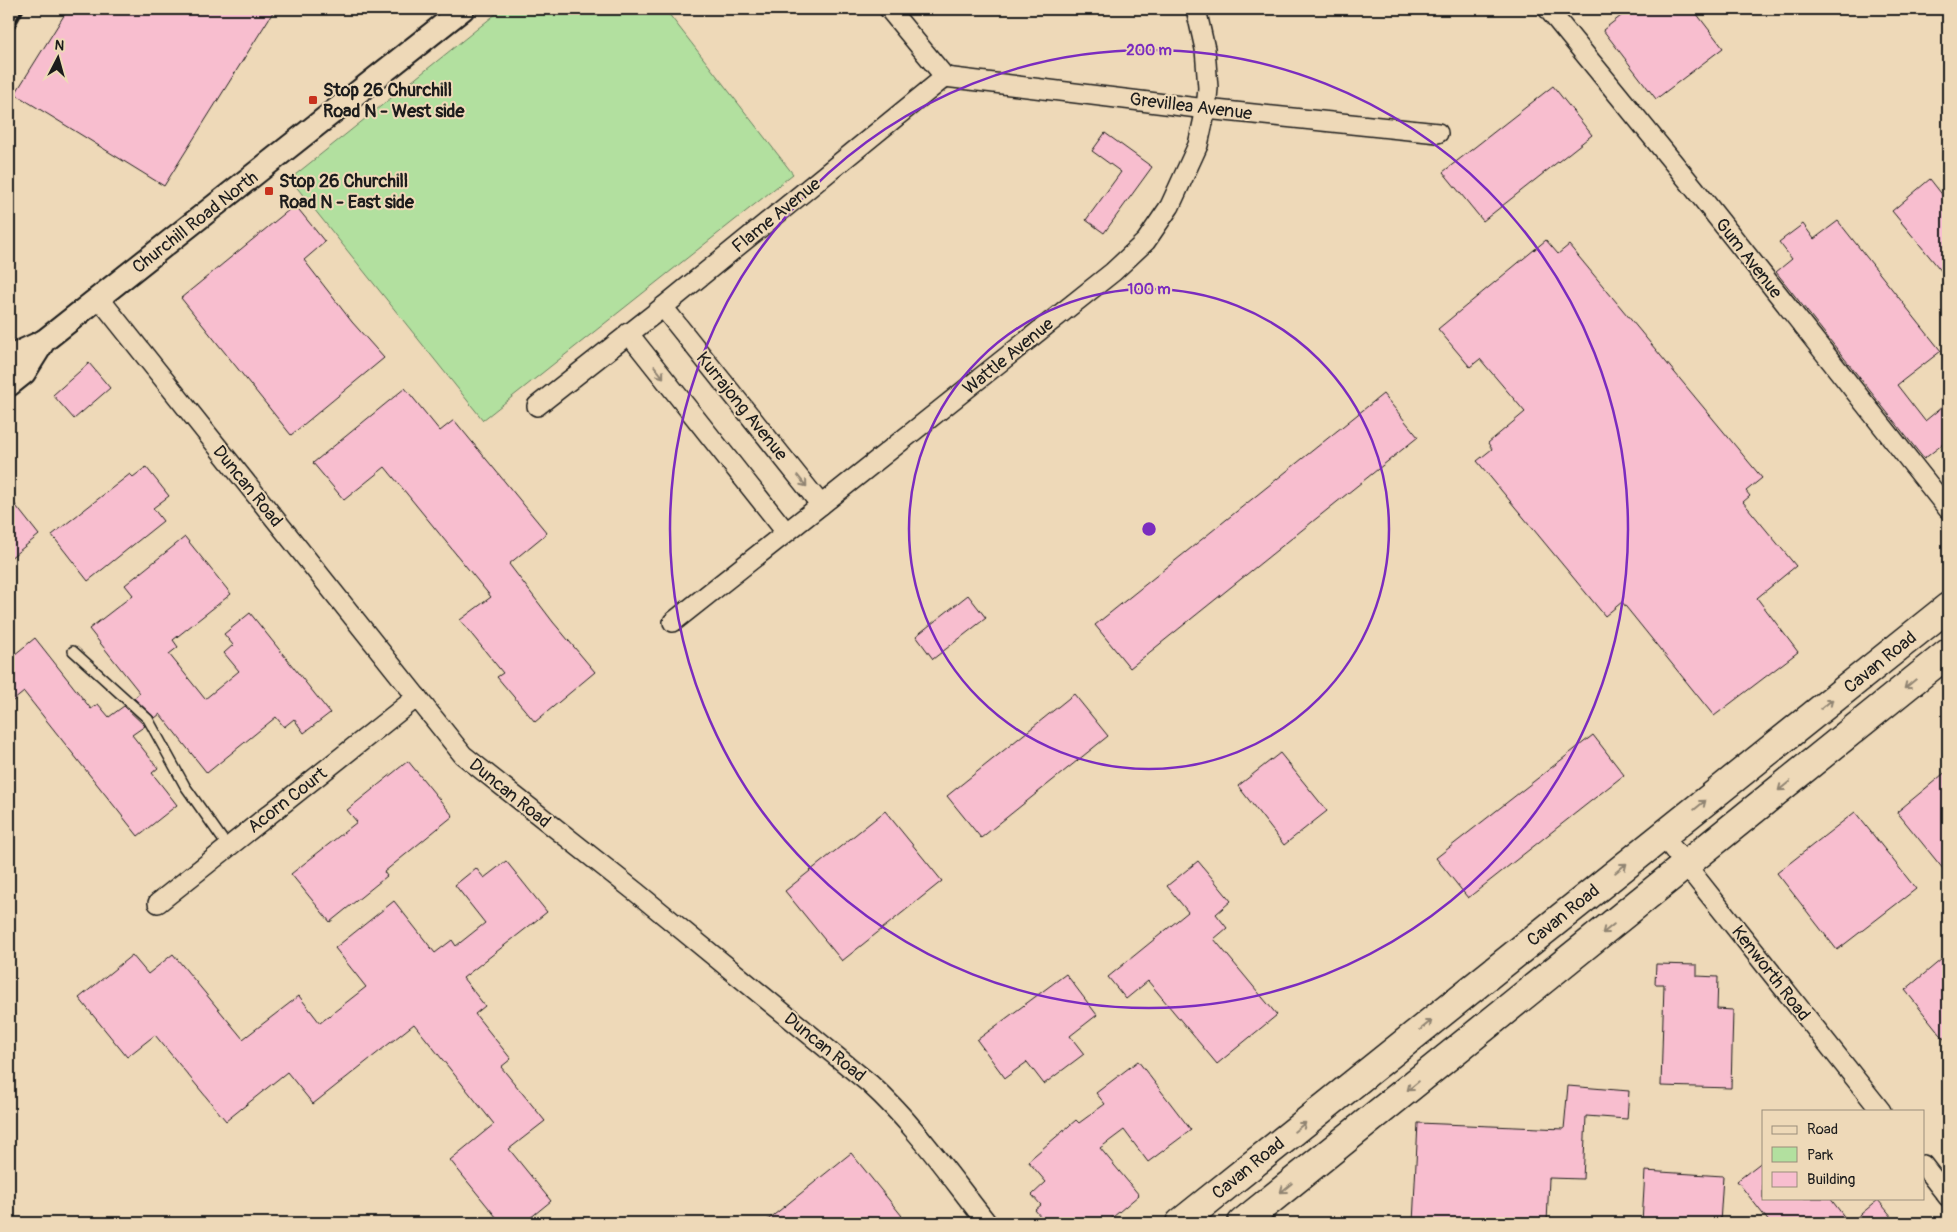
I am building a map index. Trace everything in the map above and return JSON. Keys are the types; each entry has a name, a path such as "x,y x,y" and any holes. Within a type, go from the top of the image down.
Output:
{"main road":[{"name":"Cavan Road","path":"1180,1223 1948,607"},
{"name":"Cavan Road","path":"1242,1223 1948,653"}],"street":[{"path":"890,9 945,77"},
{"name":"Wattle Avenue","path":"673,622 786,532 822,506 1113,272 1146,241 1170,206 1198,145 1206,108 1208,88 1204,49 1196,9"},
{"name":"Gum Avenue","path":"1548,9 1694,188 1948,509"},
{"name":"Churchill Road North","path":"9,357 44,341 455,11"},
{"name":"Grevillea Avenue","path":"945,77 1438,133"},
{"name":"Flame Avenue","path":"537,406 945,77"},
{"name":"Duncan Road","path":"99,298 463,755 636,892 870,1084 892,1104 930,1149 987,1223"},
{"name":"Kurrajong Avenue","path":"663,306 822,506"},
{"path":"628,333 786,532"},
{"name":"Churchill Road North","path":"9,385 24,372 44,341"},
{"name":"Acorn Court","path":"158,903 417,697"},
{"name":"Kenworth Road","path":"1662,835 1880,1110"},
{"path":"1924,1166 1948,1197"}],"lane":[{"path":"73,651 148,719 184,786 228,847"}],"green space":[{"path":"502,9 665,9 793,174 483,420 290,179"}],"building":[{"path":"68,9 275,9 164,186 15,94"},
{"path":"1630,9 1693,9 1723,48 1656,99 1603,30"},
{"path":"1553,86 1592,135 1483,221 1443,172"},
{"path":"1105,133 1152,167 1104,233 1086,220 1121,172 1092,151"},
{"path":"1930,179 1948,202 1948,279 1892,211"},
{"path":"295,205 325,242 304,260 352,322 384,358 291,435 181,298"},
{"path":"1838,221 1941,351 1897,385 1925,421 1948,402 1948,440 1924,459 1776,272 1792,259 1779,242 1803,224 1814,239"},
{"path":"1546,240 1558,254 1569,245 1762,478 1746,491 1750,496 1743,502 1796,566 1757,598 1798,652 1714,716 1622,602 1605,616 1477,461 1492,449 1488,443 1525,412 1480,359 1470,367 1438,329"},
{"path":"89,363 110,388 74,419 53,395"},
{"path":"405,388 440,431 454,420 547,533 509,564 553,622 595,672 535,722 497,677 503,673 460,620 491,597 385,467 344,500 313,463"},
{"path":"1383,394 1418,437 1130,668 1095,625"},
{"path":"146,467 169,496 153,508 163,521 88,581 52,535 130,474 133,477"},
{"path":"9,497 39,535 9,559"},
{"path":"185,537 231,594 173,640 178,647 169,654 205,699 239,671 224,653 233,645 224,634 250,613 330,713 304,733 294,719 284,727 276,717 207,773 160,714 155,718 134,698 140,693 89,629 133,595 125,585"},
{"path":"968,595 986,618 933,659 916,636"},
{"path":"35,638 91,709 98,704 109,717 124,706 145,726 132,735 158,768 152,773 177,805 138,836 24,692 9,704 9,659"},
{"path":"1074,694 1108,736 981,838 947,796"},
{"path":"1593,735 1624,775 1468,898 1436,858"},
{"path":"1280,753 1327,811 1284,845 1238,786"},
{"path":"408,761 453,816 384,872 387,876 330,922 291,874 357,822 347,810"},
{"path":"1948,770 1948,875 1897,812"},
{"path":"885,811 942,881 842,961 785,891"},
{"path":"1855,812 1916,889 1837,950 1777,873"},
{"path":"506,861 547,912 463,978 485,1006 475,1014 511,1059 501,1067 545,1121 509,1149 551,1201 524,1223 501,1223 450,1160 494,1124 414,1024 313,1104 287,1072 226,1121 155,1035 127,1057 79,998 132,955 148,974 173,954 243,1039 299,996 320,1023 366,987 335,948 394,901 435,953 452,940 456,946 485,923 455,885 476,868 484,878"},
{"path":"1198,861 1231,901 1216,914 1227,928 1214,939 1277,1015 1217,1064 1148,981 1126,999 1108,977 1188,912 1167,886"},
{"path":"1948,954 1948,1044 1905,990"},
{"path":"1656,964 1697,965 1697,976 1718,977 1717,1009 1733,1010 1731,1088 1661,1086 1664,984 1655,984"},
{"path":"1066,974 1097,1015 1070,1036 1084,1054 1044,1084 1027,1062 1005,1078 977,1040"},
{"path":"1138,1061 1191,1130 1148,1162 1124,1130 1100,1148 1139,1195 1106,1223 1046,1223 1035,1210 1041,1205 1032,1195 1046,1182 1028,1161 1076,1120 1079,1123 1105,1104 1096,1093"},
{"path":"1568,1086 1629,1091 1627,1119 1586,1116 1583,1179 1549,1178 1547,1223 1413,1223 1418,1123 1564,1129"},
{"path":"851,1153 902,1216 892,1223 764,1223"},
{"path":"1762,1162 1762,1200 1832,1200 1849,1223 1770,1223 1737,1181"},
{"path":"1645,1171 1723,1176 1720,1223 1642,1223"},
{"path":"1878,1200 1897,1223 1850,1223"}],"railway":[{"path":"9,35 23,9"}],"place":[{"name":"Stop 26 Churchill Road N - West side","path":"313,100"},
{"name":"Stop 26 Churchill Road N - East side","path":"269,191"}]}
